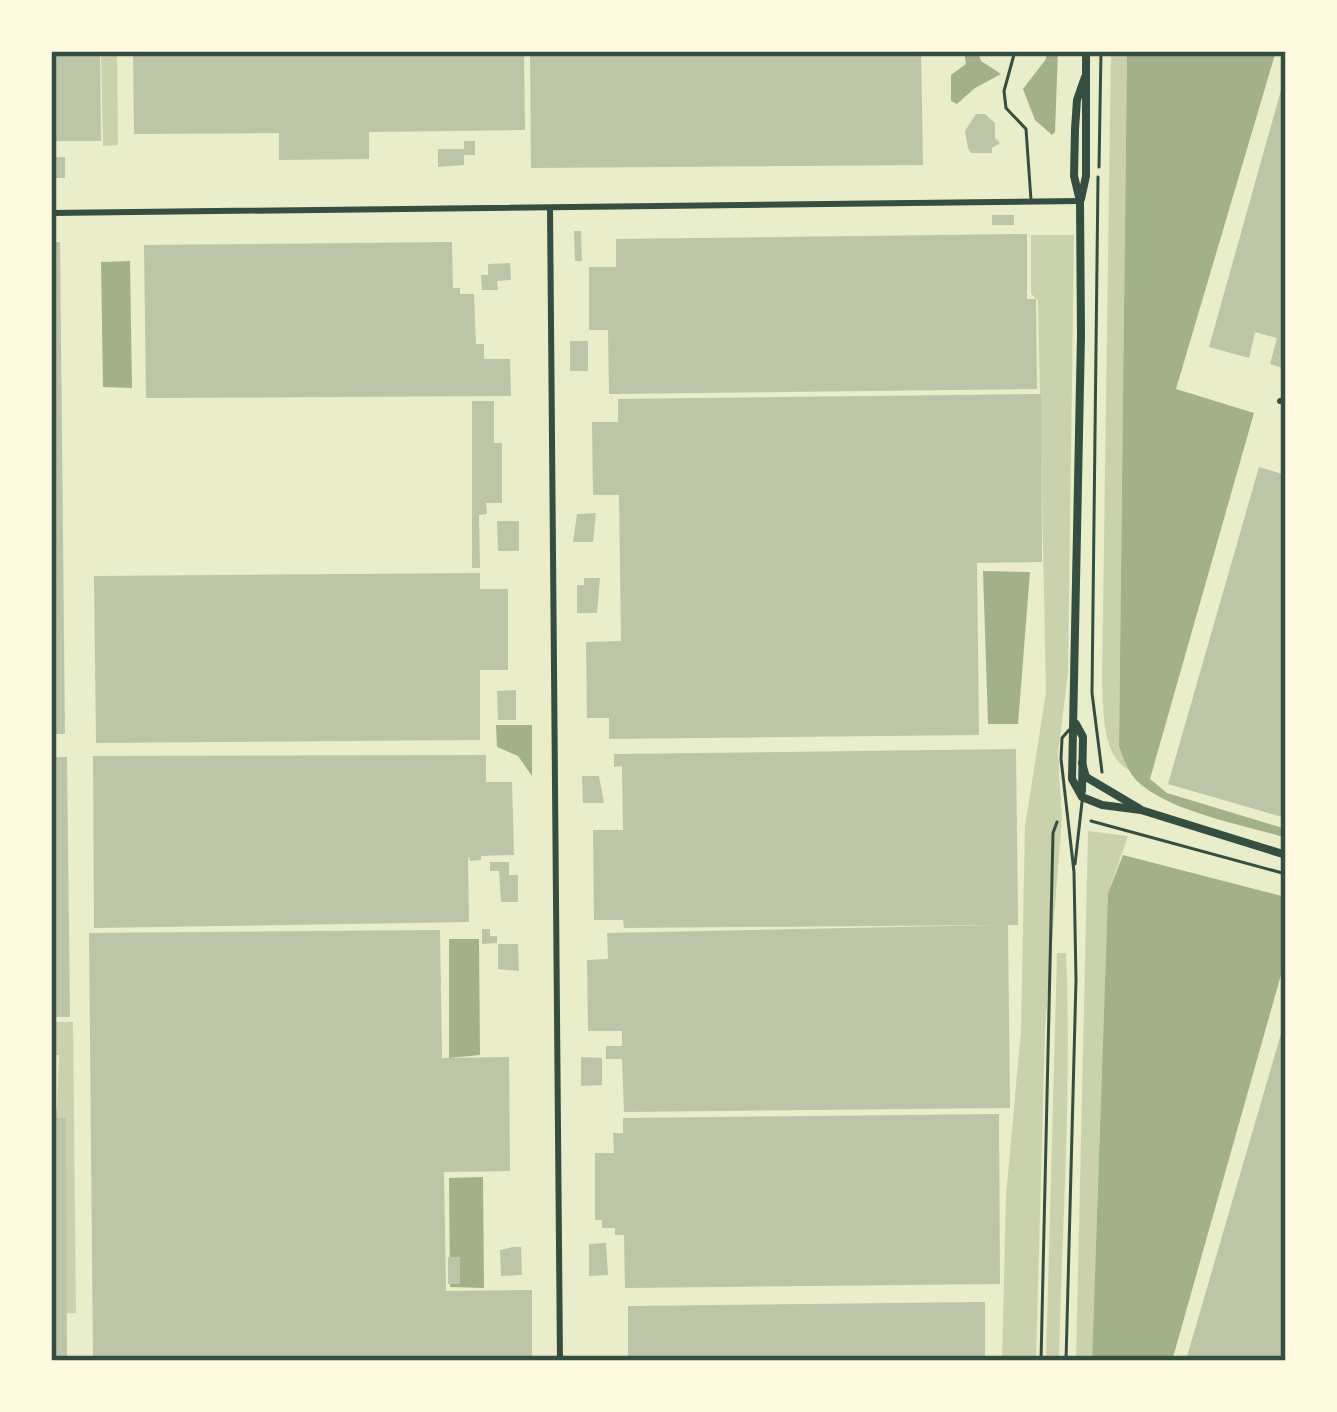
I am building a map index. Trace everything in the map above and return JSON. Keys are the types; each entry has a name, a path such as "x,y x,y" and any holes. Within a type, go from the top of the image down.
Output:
{"street":[{"path":"1086,51 1085,77 1077,100 1074,176 1080,201 1072,779 1082,796 1123,810 1141,810"},
{"path":"51,213 1080,201"},
{"path":"550,208 560,1361"},
{"path":"1075,722 1083,737 1082,796"},
{"path":"1082,763 1086,777 1141,810 1286,855"}],"lane":[{"path":"1015,51 1004,91 1006,108 1026,129 1031,202"},
{"path":"1066,1361 1076,1000 1074,872 1062,738 1075,722"},
{"path":"1074,872 1082,796"}],"path":[{"path":"1101,51 1092,693 1103,788"},
{"path":"1081,820 1286,874"},
{"path":"1041,1361 1053,832 1057,822 1066,821"}],"shaded area":[{"path":"101,51 117,51 118,145 103,146"},
{"path":"964,51 978,51 981,61 1001,74 957,104 951,101 951,75 966,64"},
{"path":"1046,51 1058,51 1052,135 1035,120 1023,89 1046,59"},
{"path":"1111,51 1127,51 1119,746 1129,770 1109,743 1102,682"},
{"path":"1127,51 1276,51 1176,389 1254,413 1150,779 1167,793 1286,829 1286,838 1167,801 1136,780 1119,746"},
{"path":"1031,235 1074,235 1068,673 1058,753 1062,818 1045,1030 1036,1361 1002,1361 1006,1196 1021,1030 1025,826 1046,693 1038,300 1031,294"},
{"path":"130,261 132,388 103,387 101,262"},
{"path":"983,571 1030,572 1018,724 988,724"},
{"path":"496,725 532,725 532,776 518,756 497,747"},
{"path":"1088,831 1128,836 1108,893 1092,1361 1076,1361"},
{"path":"1123,855 1286,897 1286,957 1172,1361 1092,1361 1108,893"},
{"path":"449,939 479,939 480,1055 449,1058"},
{"path":"1057,953 1066,953 1066,1157 1059,1361 1046,1361"},
{"path":"51,1022 73,1022 76,1313 51,1314 51,1109 57,1108 59,1055 51,1055"},
{"path":"483,1177 484,1288 450,1287 449,1178"}],"building":[{"path":"51,51 100,51 101,141 51,141"},
{"path":"133,51 524,51 525,130 369,132 369,159 279,160 279,133 134,134"},
{"path":"530,51 921,51 923,165 531,168"},
{"path":"1285,76 1286,369 1270,364 1277,338 1255,332 1249,358 1209,347"},
{"path":"976,114 985,114 995,123 995,138 1000,143 992,153 971,153 968,148 965,131"},
{"path":"464,141 475,141 475,155 464,155 464,165 438,167 438,149 464,149"},
{"path":"51,157 65,157 65,178 51,178"},
{"path":"992,215 1014,215 1014,225 992,225"},
{"path":"574,231 581,231 582,261 575,261"},
{"path":"1027,234 1027,299 1036,299 1037,389 609,394 608,330 589,330 589,267 616,267 616,239"},
{"path":"51,242 60,242 65,734 51,734"},
{"path":"452,242 453,288 460,288 460,294 474,294 476,344 484,344 484,359 510,359 511,396 146,398 144,245"},
{"path":"510,263 511,280 497,281 498,290 482,290 481,275 488,275 488,264"},
{"path":"570,341 588,341 588,371 570,371"},
{"path":"1041,394 1042,562 977,563 979,735 609,739 609,718 587,718 586,642 621,641 619,495 593,495 592,422 618,422 618,399"},
{"path":"472,401 494,401 494,443 502,443 502,503 486,503 487,514 479,515 480,568 472,568"},
{"path":"1259,467 1286,475 1286,818 1168,784"},
{"path":"596,513 593,542 573,542 577,514"},
{"path":"497,521 519,521 519,551 498,551"},
{"path":"480,573 480,589 508,589 508,670 480,670 480,740 96,743 94,576"},
{"path":"584,578 600,578 597,613 577,613 577,585 584,585"},
{"path":"516,690 516,720 498,720 497,691"},
{"path":"1016,749 1018,925 1008,925 1010,1108 624,1112 622,1059 606,1059 606,1046 622,1046 622,1031 588,1031 587,960 608,959 607,933 995,925 624,928 623,920 594,920 593,830 623,830 622,766 614,767 614,754"},
{"path":"486,755 486,782 512,782 514,855 470,861 468,856 469,922 94,928 93,756"},
{"path":"51,757 67,757 70,1017 51,1017"},
{"path":"582,776 599,776 604,803 583,803"},
{"path":"490,862 509,862 509,875 518,875 518,902 501,902 499,871 490,871"},
{"path":"482,929 490,929 497,943 482,944"},
{"path":"440,930 442,1058 509,1057 510,1171 444,1172 446,1291 532,1290 532,1361 93,1361 89,933"},
{"path":"498,944 518,944 519,971 498,969"},
{"path":"1285,1020 1286,1361 1186,1360"},
{"path":"581,1057 602,1058 602,1085 581,1086"},
{"path":"999,1114 1000,1284 625,1288 624,1235 615,1235 615,1228 602,1228 602,1220 595,1220 595,1153 614,1153 613,1133 623,1133 623,1118"},
{"path":"51,1118 66,1118 67,1361 51,1361"},
{"path":"606,1243 608,1275 589,1276 589,1244"},
{"path":"521,1247 522,1275 501,1276 500,1250"},
{"path":"448,1257 460,1257 460,1284 448,1284"},
{"path":"985,1302 985,1361 628,1361 628,1306"}]}
